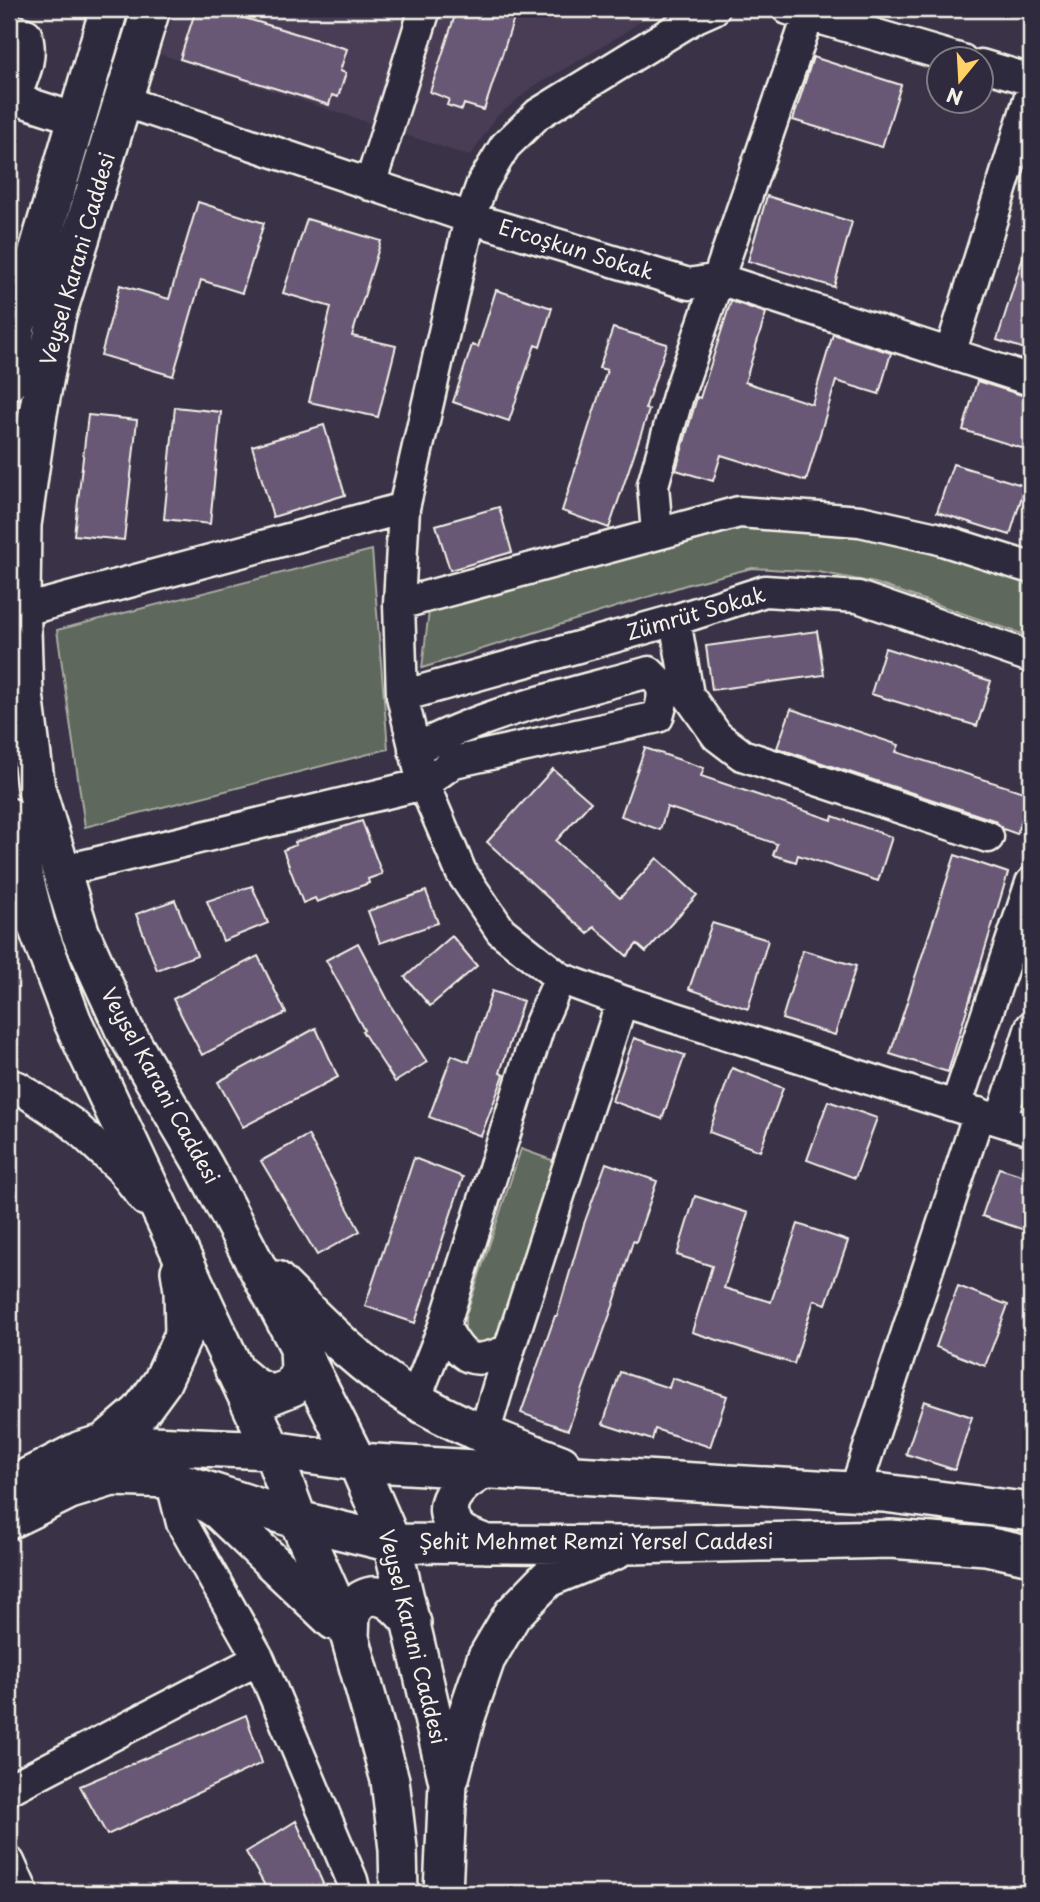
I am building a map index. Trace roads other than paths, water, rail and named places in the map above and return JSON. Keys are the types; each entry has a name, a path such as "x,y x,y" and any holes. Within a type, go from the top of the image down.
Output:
{"main road":[{"name":"Veysel Karani Caddesi","path":"9,381 16,327 109,9"},
{"name":"Veysel Karani Caddesi","path":"151,9 56,318 38,413 23,525 21,611 24,694 36,788 80,932 124,1029 204,1166 250,1254 357,1462 392,1543 449,1782 443,1893"},
{"name":"Veysel Karani Caddesi","path":"9,817 36,924 72,1020 272,1450 298,1520 350,1637 390,1780 398,1849 399,1893"},
{"path":"104,1443 140,1412 162,1382 184,1334 183,1290 175,1239"},
{"path":"250,1254 345,1349 415,1399 484,1434 589,1475"},
{"path":"234,1370 253,1386 272,1395 292,1387 300,1370 299,1348"},
{"path":"9,1487 81,1450 104,1443 272,1450 357,1462 482,1471 855,1491 1031,1512"},
{"path":"482,1471 463,1481 450,1498 449,1516 461,1533 486,1544"},
{"name":"Şehit Mehmet Remzi Yersel Caddesi","path":"9,1520 70,1490 112,1477 172,1479 298,1520 392,1543 629,1545 890,1539 986,1546 1031,1556"},
{"path":"172,1479 219,1511 350,1637"},
{"path":"449,1782 466,1717 486,1659 512,1615 548,1578 629,1545"},
{"path":"350,1637 351,1612 362,1599 380,1596 398,1605 412,1623"}],"street":[{"path":"370,185 425,9"},
{"path":"714,9 696,17 538,114 505,146 482,184 470,218 404,508 399,604 402,696 414,750 424,784 461,872 501,931 561,978 622,1001 1031,1130"},
{"path":"657,533 653,485 678,396 719,279 799,12 925,49"},
{"path":"9,29 26,34 31,48 26,67 11,98 77,119"},
{"path":"995,69 1031,80"},
{"path":"950,354 1031,93"},
{"name":"Ercoşkun Sokak","path":"123,102 470,218 689,284 719,279 1031,380"},
{"path":"21,611 404,508"},
{"path":"399,604 739,512 860,521 936,538 1031,568"},
{"name":"Zümrüt Sokak","path":"402,696 675,620 765,591 858,597 1031,657"},
{"path":"675,620 688,695 717,736 743,755 988,837"},
{"path":"61,871 424,784 454,762 658,717 663,699 661,683 649,672 511,710 438,737 414,750"},
{"path":"855,1491 979,1113 1031,883"},
{"path":"415,1399 444,1326 539,1027 561,978"},
{"path":"484,1434 622,1001"},
{"path":"979,1113 1031,1027"},
{"path":"9,1084 18,1087 73,1124 121,1169 175,1239"},
{"path":"444,1326 457,1350 471,1359 486,1360 509,1350"},
{"path":"172,1479 182,1523 258,1659 352,1880 355,1893"},
{"path":"9,1789 258,1659"},
{"path":"9,1862 23,1893"}]}
